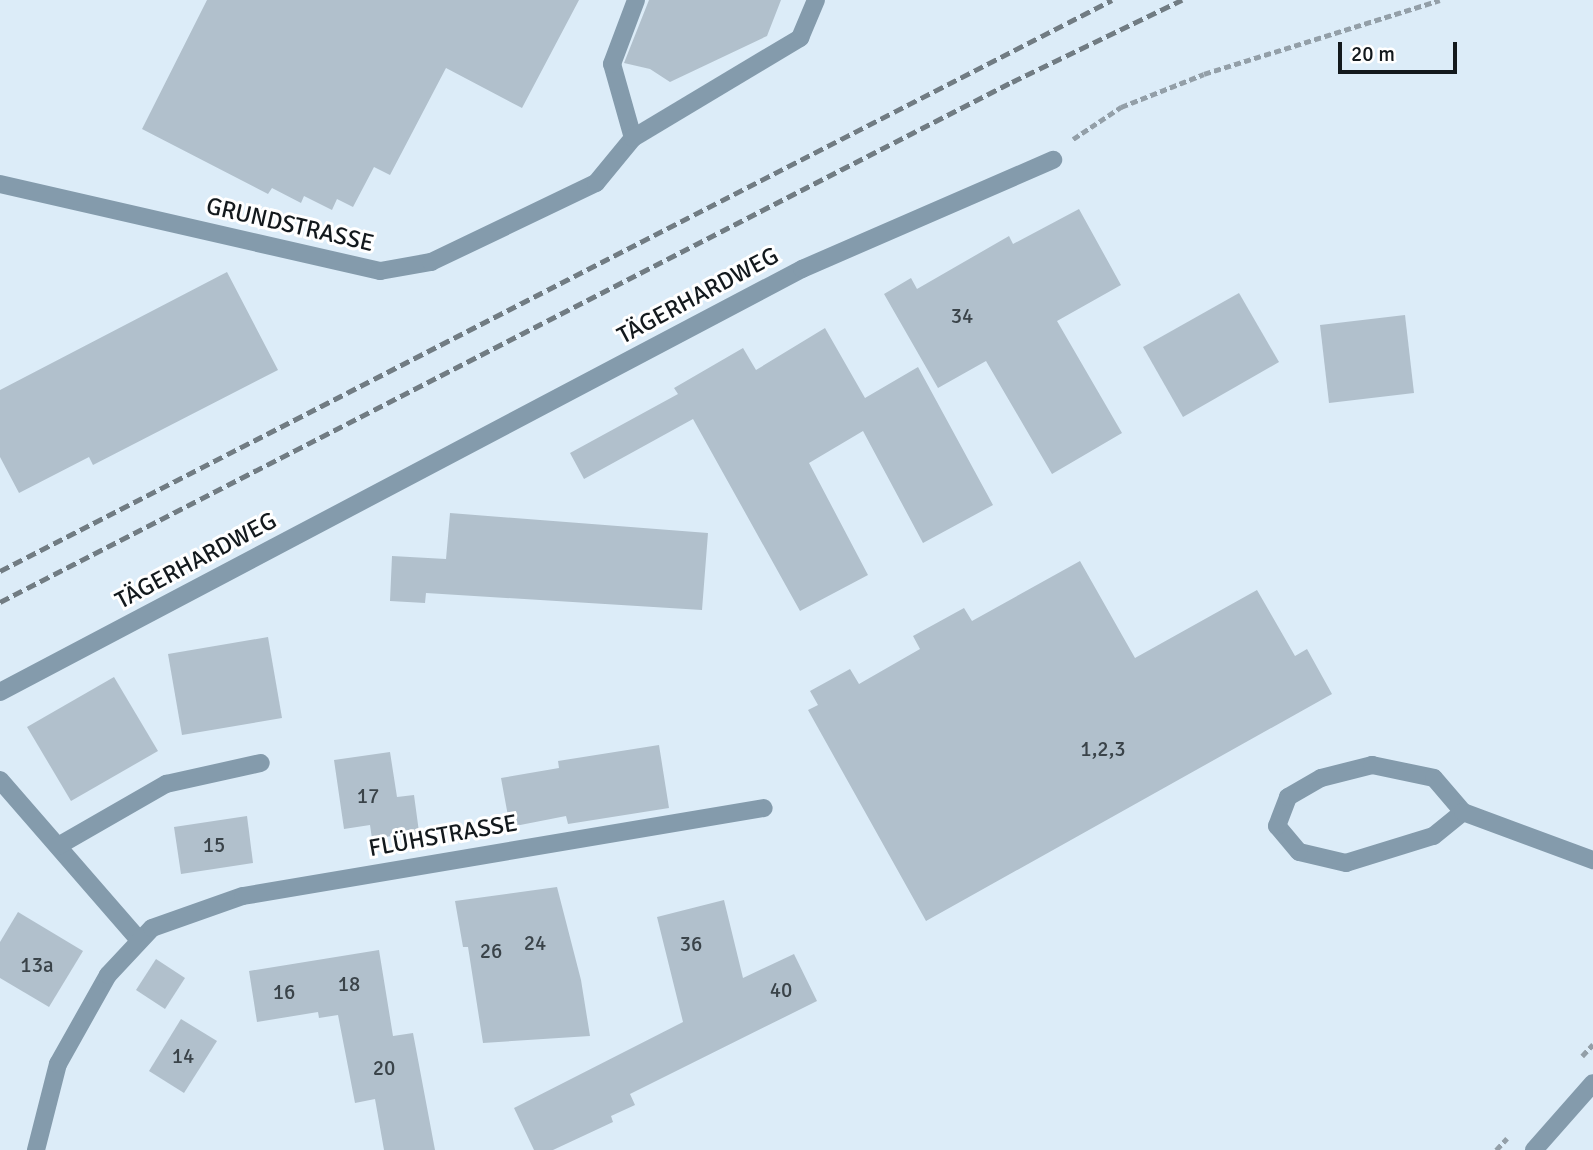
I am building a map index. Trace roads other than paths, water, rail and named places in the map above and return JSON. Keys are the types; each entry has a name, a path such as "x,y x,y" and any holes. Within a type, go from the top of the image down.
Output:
{"street":[{"path":"636,0 612,64 633,138 800,38 816,0"},
{"name":"GRUNDSTRASSE","path":"0,184 380,271 431,262 596,183 633,138"},
{"name":"TÄGERHARDWEG","path":"0,692 802,269 1053,160"},
{"path":"58,846 166,784 261,763"},
{"path":"1463,812 1433,836 1346,863 1299,852 1278,825 1288,797 1321,778 1372,765 1434,778 1463,812 1593,860"},
{"path":"0,780 138,939"},
{"name":"FLÜHSTRASSE","path":"36,1150 58,1064 108,975 138,939 152,928 243,896 764,808"},
{"path":"1534,1150 1593,1083"}],"railway":[{"path":"0,571 1112,0"},
{"path":"0,602 1012,82 1182,0"}]}
